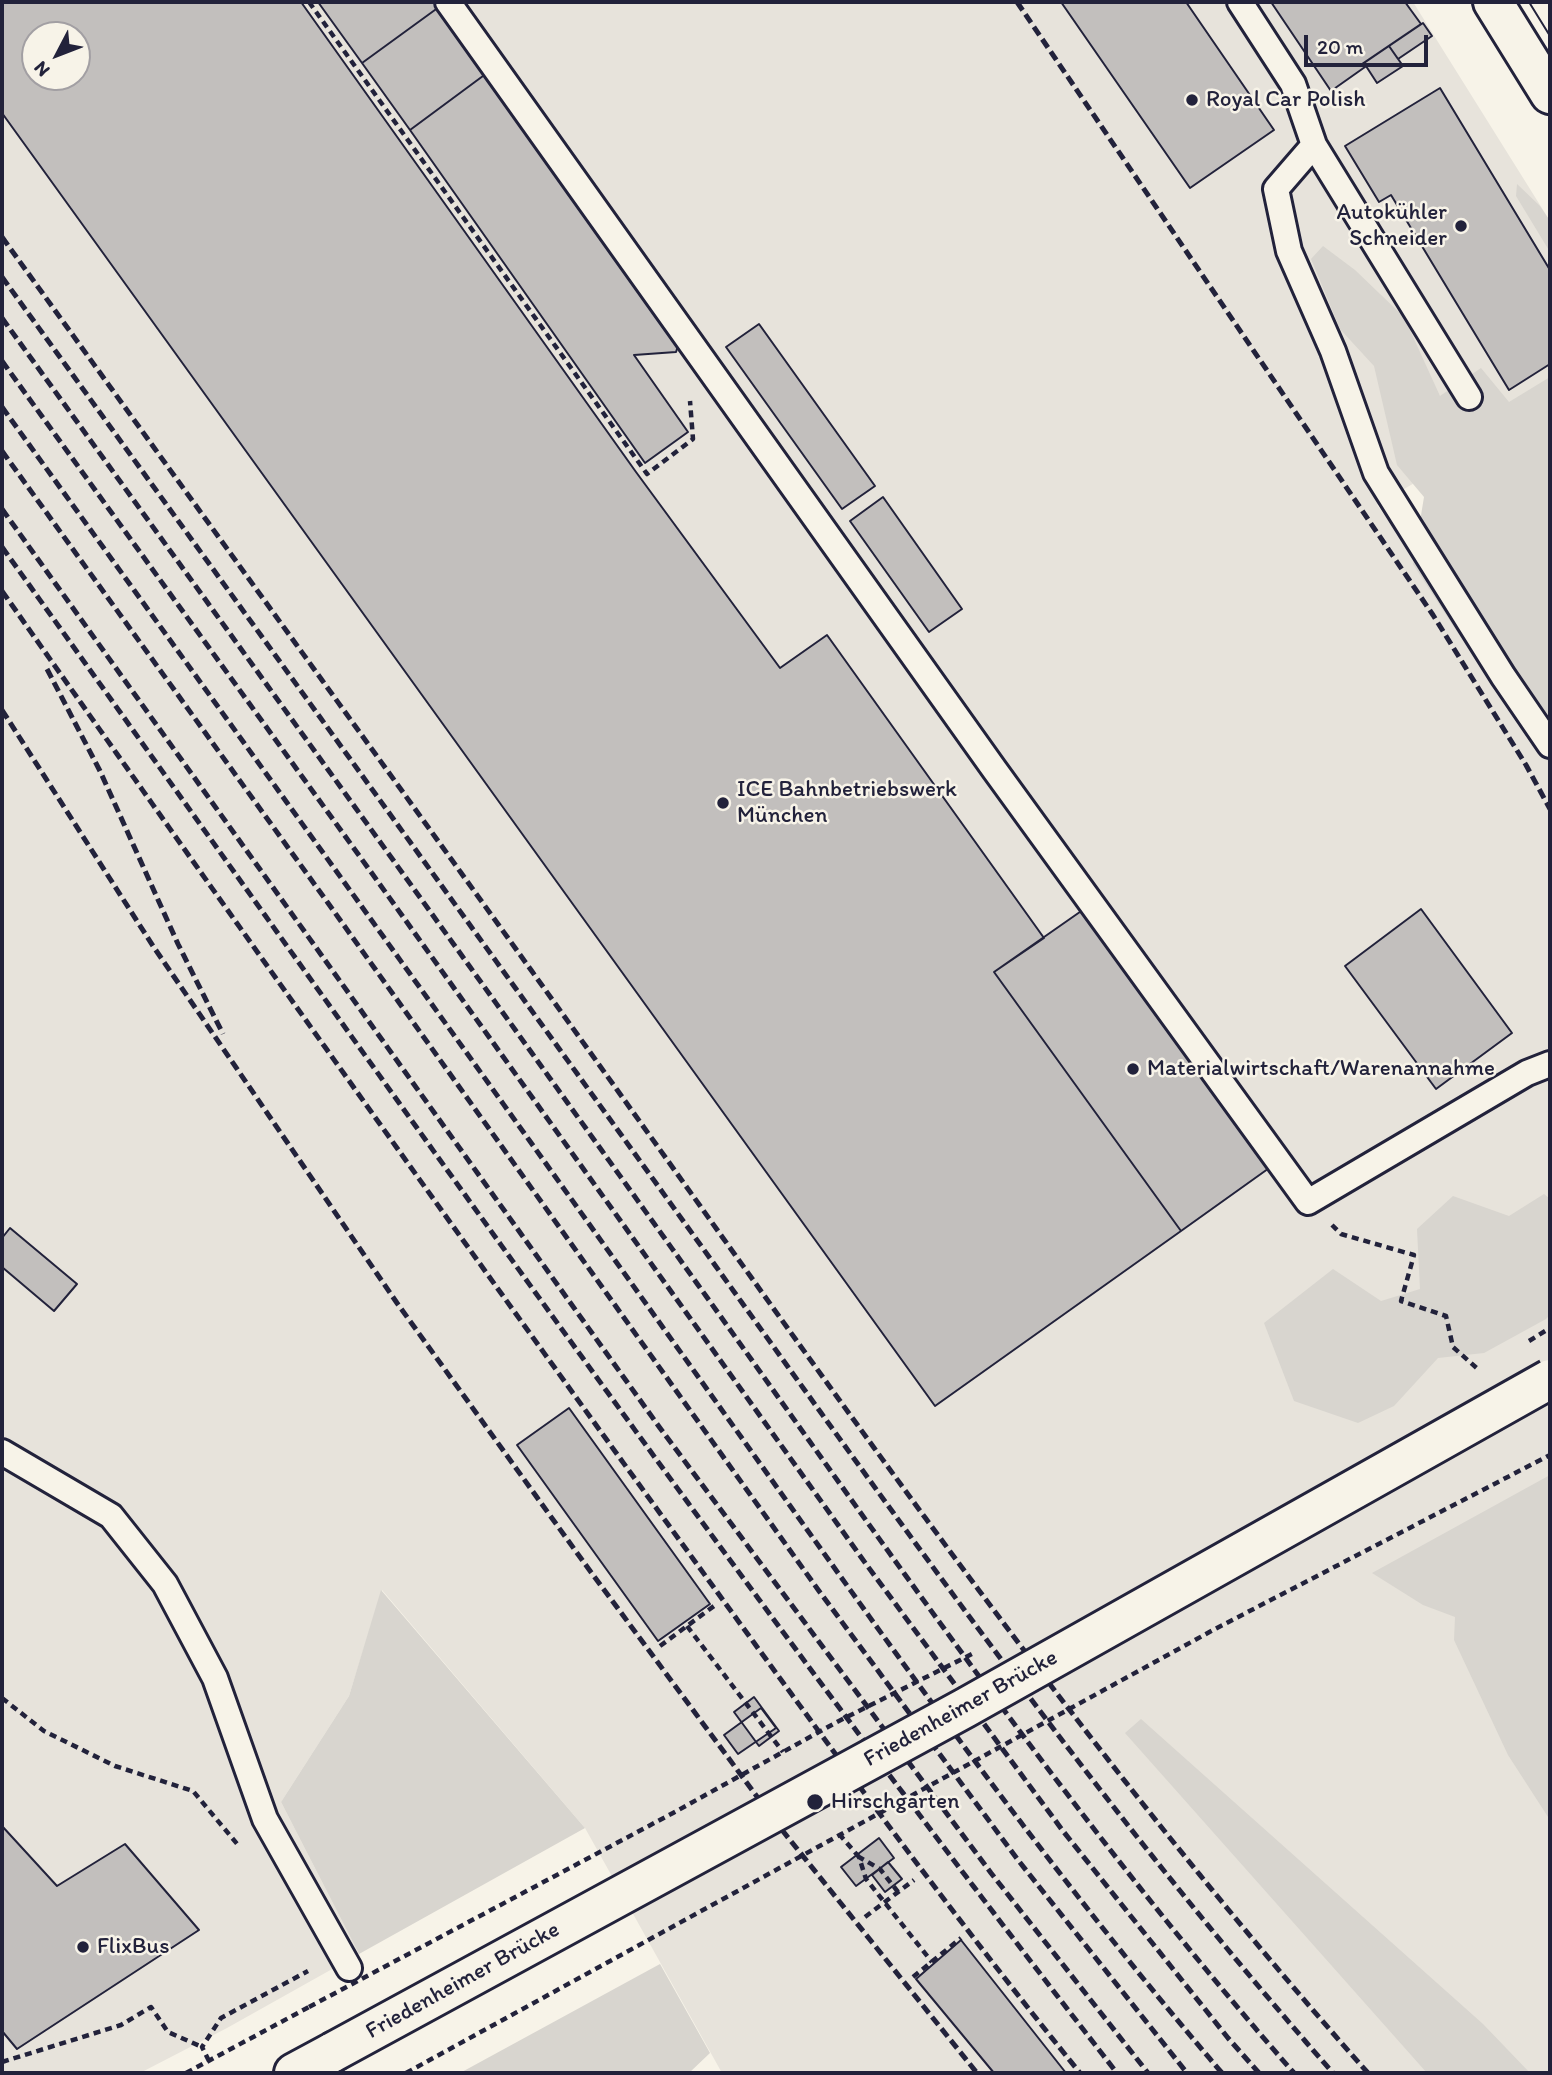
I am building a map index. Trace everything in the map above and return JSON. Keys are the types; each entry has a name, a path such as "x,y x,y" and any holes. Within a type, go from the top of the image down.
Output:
{"main road":[{"path":"1493,2 1550,94"},
{"name":"Friedenheimer Brücke","path":"294,2073 965,1708 1550,1379"}],"lane":[{"path":"448,2 994,769 1308,1202 1527,1073 1550,1064"},
{"path":"1240,2 1293,84 1314,145 1469,397"},
{"path":"1314,145 1276,189 1289,251 1334,351 1376,473 1503,676 1550,745"},
{"path":"2,1452 111,1516 166,1584 215,1678 265,1819 349,1968"}],"path":[{"path":"309,2 476,229 647,474 669,458"},
{"path":"1366,1242 1414,1255 1401,1301 1446,1316 1453,1347 1480,1371"},
{"path":"406,2073 1215,1629 1550,1455"},
{"path":"660,1646 713,1606"},
{"path":"687,1626 783,1752"},
{"name":"Friedenheimer Brücke","path":"186,2073 673,1813 837,1722 982,1649"},
{"path":"2,1698 44,1731 115,1766 193,1791 241,1848"},
{"path":"839,1834 859,1857 880,1869 898,1892"},
{"path":"859,1857 866,1879 932,1962"},
{"path":"865,1917 914,1880"},
{"path":"913,1977 961,1938"},
{"path":"303,1961 313,1979"},
{"path":"202,2047 220,2018 308,1971"},
{"path":"2,2062 121,2025 151,2007 168,2032 202,2047 209,2061"}],"shaded area":[{"path":"2,2 1413,2 1550,221 1550,403 1377,505 1550,739 1550,2073 722,2073 585,1828 382,1590 349,1696 281,1802 359,1954 140,2073 2,2073"},
{"path":"1517,184 1540,206 1550,221 1550,252 1516,196"},
{"path":"1323,246 1355,270 1404,317 1440,396 1481,368 1509,402 1550,377 1550,764 1493,687 1413,564 1424,497 1397,465 1374,366 1340,329 1311,259"},
{"path":"1544,1194 1550,1199 1550,1315 1546,1319 1484,1353 1438,1358 1394,1406 1358,1423 1294,1401 1264,1323 1333,1269 1381,1301 1420,1289 1417,1229 1453,1196 1509,1216"},
{"path":"1550,1475 1550,1820 1508,1755 1454,1640 1455,1617 1423,1605 1372,1573"},
{"path":"381,1590 585,1828 359,1954 281,1802 349,1696"},
{"path":"1141,1719 1483,2024 1530,2073 1427,2073 1125,1733"},
{"path":"660,1964 710,2053 689,2073 460,2073"}],"building":[{"name":"ICE Bahnbetriebswerk München","path":"2,2 301,2 636,472 780,668 827,635 1044,938 994,972 1181,1231 935,1406 2,113"},
{"path":"318,2 435,2 439,7 362,63"},
{"name":"Royal Car Polish","path":"1061,2 1186,2 1274,130 1190,188"},
{"path":"1271,2 1405,2 1421,24 1362,64 1365,67 1331,91"},
{"path":"439,7 487,73 410,130 362,63"},
{"path":"1423,23 1432,36 1398,59 1389,46"},
{"path":"1389,46 1403,66 1377,83 1364,63"},
{"path":"487,73 680,340 676,352 634,355 688,432 645,463 410,130"},
{"path":"1440,88 1550,270 1550,364 1509,390 1391,195 1379,202 1345,146"},
{"path":"759,324 875,486 842,509 726,347"},
{"path":"883,497 962,609 929,632 850,521"},
{"name":"Materialwirtschaft/Warenannahme","path":"1087,907 1272,1166 1181,1231 994,972"},
{"path":"1421,909 1512,1033 1436,1089 1345,966"},
{"path":"10,1228 77,1284 54,1311 2,1267 2,1238"},
{"path":"569,1408 710,1604 658,1641 517,1445"},
{"path":"754,1697 779,1731 759,1746 734,1712"},
{"path":"761,1708 776,1728 738,1754 724,1735"},
{"path":"2,1826 57,1886 125,1844 199,1930 17,2049 2,2031"},
{"path":"879,1838 894,1858 856,1886 841,1867"},
{"path":"888,1862 902,1879 885,1892 872,1875"},
{"path":"961,1940 1066,2073 994,2073 916,1979"}],"tram line":[{"path":"1529,2 1550,36"}],"railway":[{"path":"1017,2 1433,615 1526,765 1550,809"},
{"path":"2,237 920,1511 1093,1741 1182,1853 1368,2073"},
{"path":"2,277 1013,1675 1169,1877 1333,2073"},
{"path":"2,318 991,1692 1138,1886 1294,2073"},
{"path":"2,361 866,1564 1063,1831 1259,2073"},
{"path":"2,407 940,1714 1078,1896 1222,2073"},
{"path":"2,451 819,1591 1018,1860 1187,2073"},
{"path":"2,509 660,1428 991,1873 1148,2073"},
{"path":"2,547 691,1507 973,1886 1117,2073"},
{"path":"2,591 734,1616 904,1847 1080,2073"},
{"path":"47,669 100,771 178,944 223,1034"},
{"path":"2,710 153,946 397,1303 778,1825 977,2073"}],"place":[{"name":"Royal Car Polish","path":"1192,100"},
{"name":"Autokühler Schneider","path":"1461,226"},
{"name":"ICE Bahnbetriebswerk München","path":"723,803"},
{"name":"Materialwirtschaft/Warenannahme","path":"1133,1069"},
{"name":"Hirschgarten","path":"815,1802"},
{"name":"FlixBus","path":"83,1947"}]}
